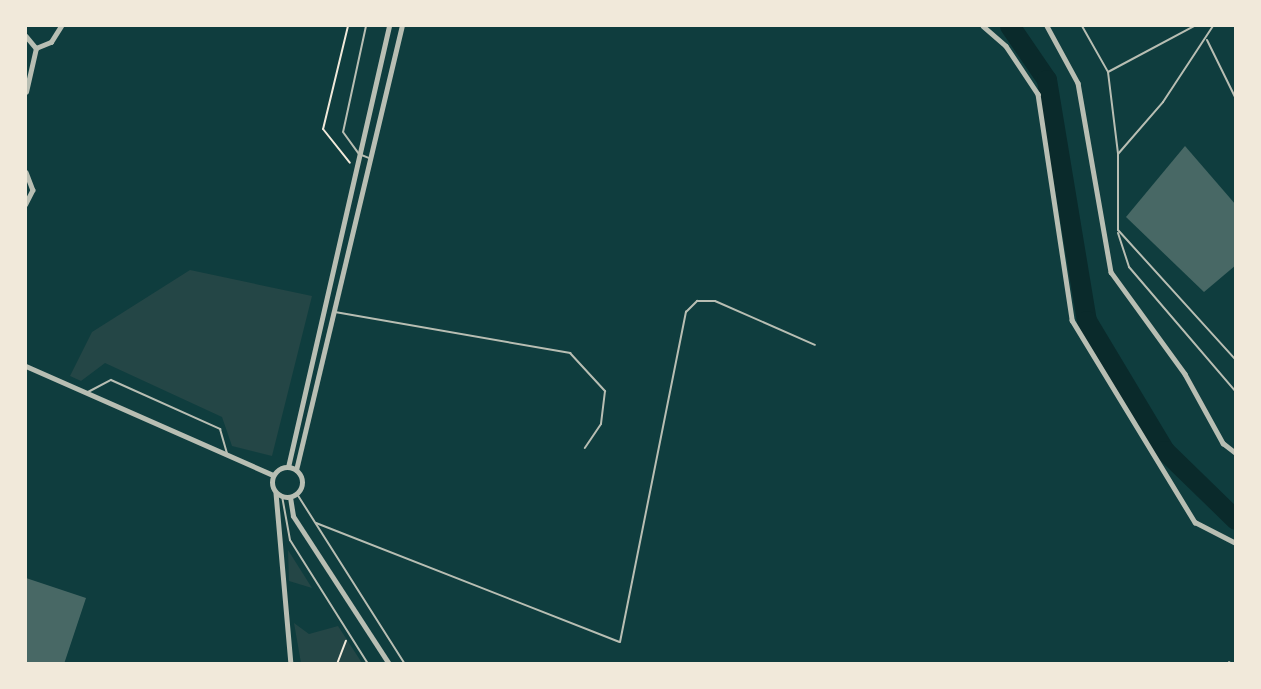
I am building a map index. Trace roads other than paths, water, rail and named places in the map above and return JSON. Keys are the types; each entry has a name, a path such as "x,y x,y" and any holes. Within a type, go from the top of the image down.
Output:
{"street":[{"path":"36,48 51,42 62,26"},
{"path":"288,467 389,26"},
{"path":"296,470 402,26"},
{"path":"983,26 1006,46 1038,94 1072,320 1195,522 1236,543"},
{"path":"1047,26 1078,83 1111,272 1185,374 1223,443 1236,453"},
{"path":"26,36 36,48"},
{"path":"26,92 36,48"},
{"path":"26,172 33,190 26,204"},
{"path":"26,188 33,190"},
{"path":"26,366 273,475 279,495 291,663"},
{"path":"273,475 288,467 296,470 302,481 297,494 290,497 279,495"},
{"path":"290,497 290,508 389,663"}],"lane":[{"path":"366,26 343,132 359,154 372,159"},
{"path":"1082,26 1108,72 1118,154 1118,230 1129,267 1236,392"},
{"path":"1108,72 1194,26"},
{"path":"1118,154 1207,40 1213,26"},
{"path":"1207,40 1236,99"},
{"path":"1118,230 1236,360"},
{"path":"316,524 620,642 686,312 697,301 715,301 815,345"},
{"path":"335,312 570,353 605,391 601,424 585,448"},
{"path":"87,393 111,380 220,429 227,454"},
{"path":"297,494 405,663"},
{"path":"279,495 290,540 368,663"}],"waterway":[{"path":"1010,26 1047,80 1087,321 1165,451 1236,520"}]}
